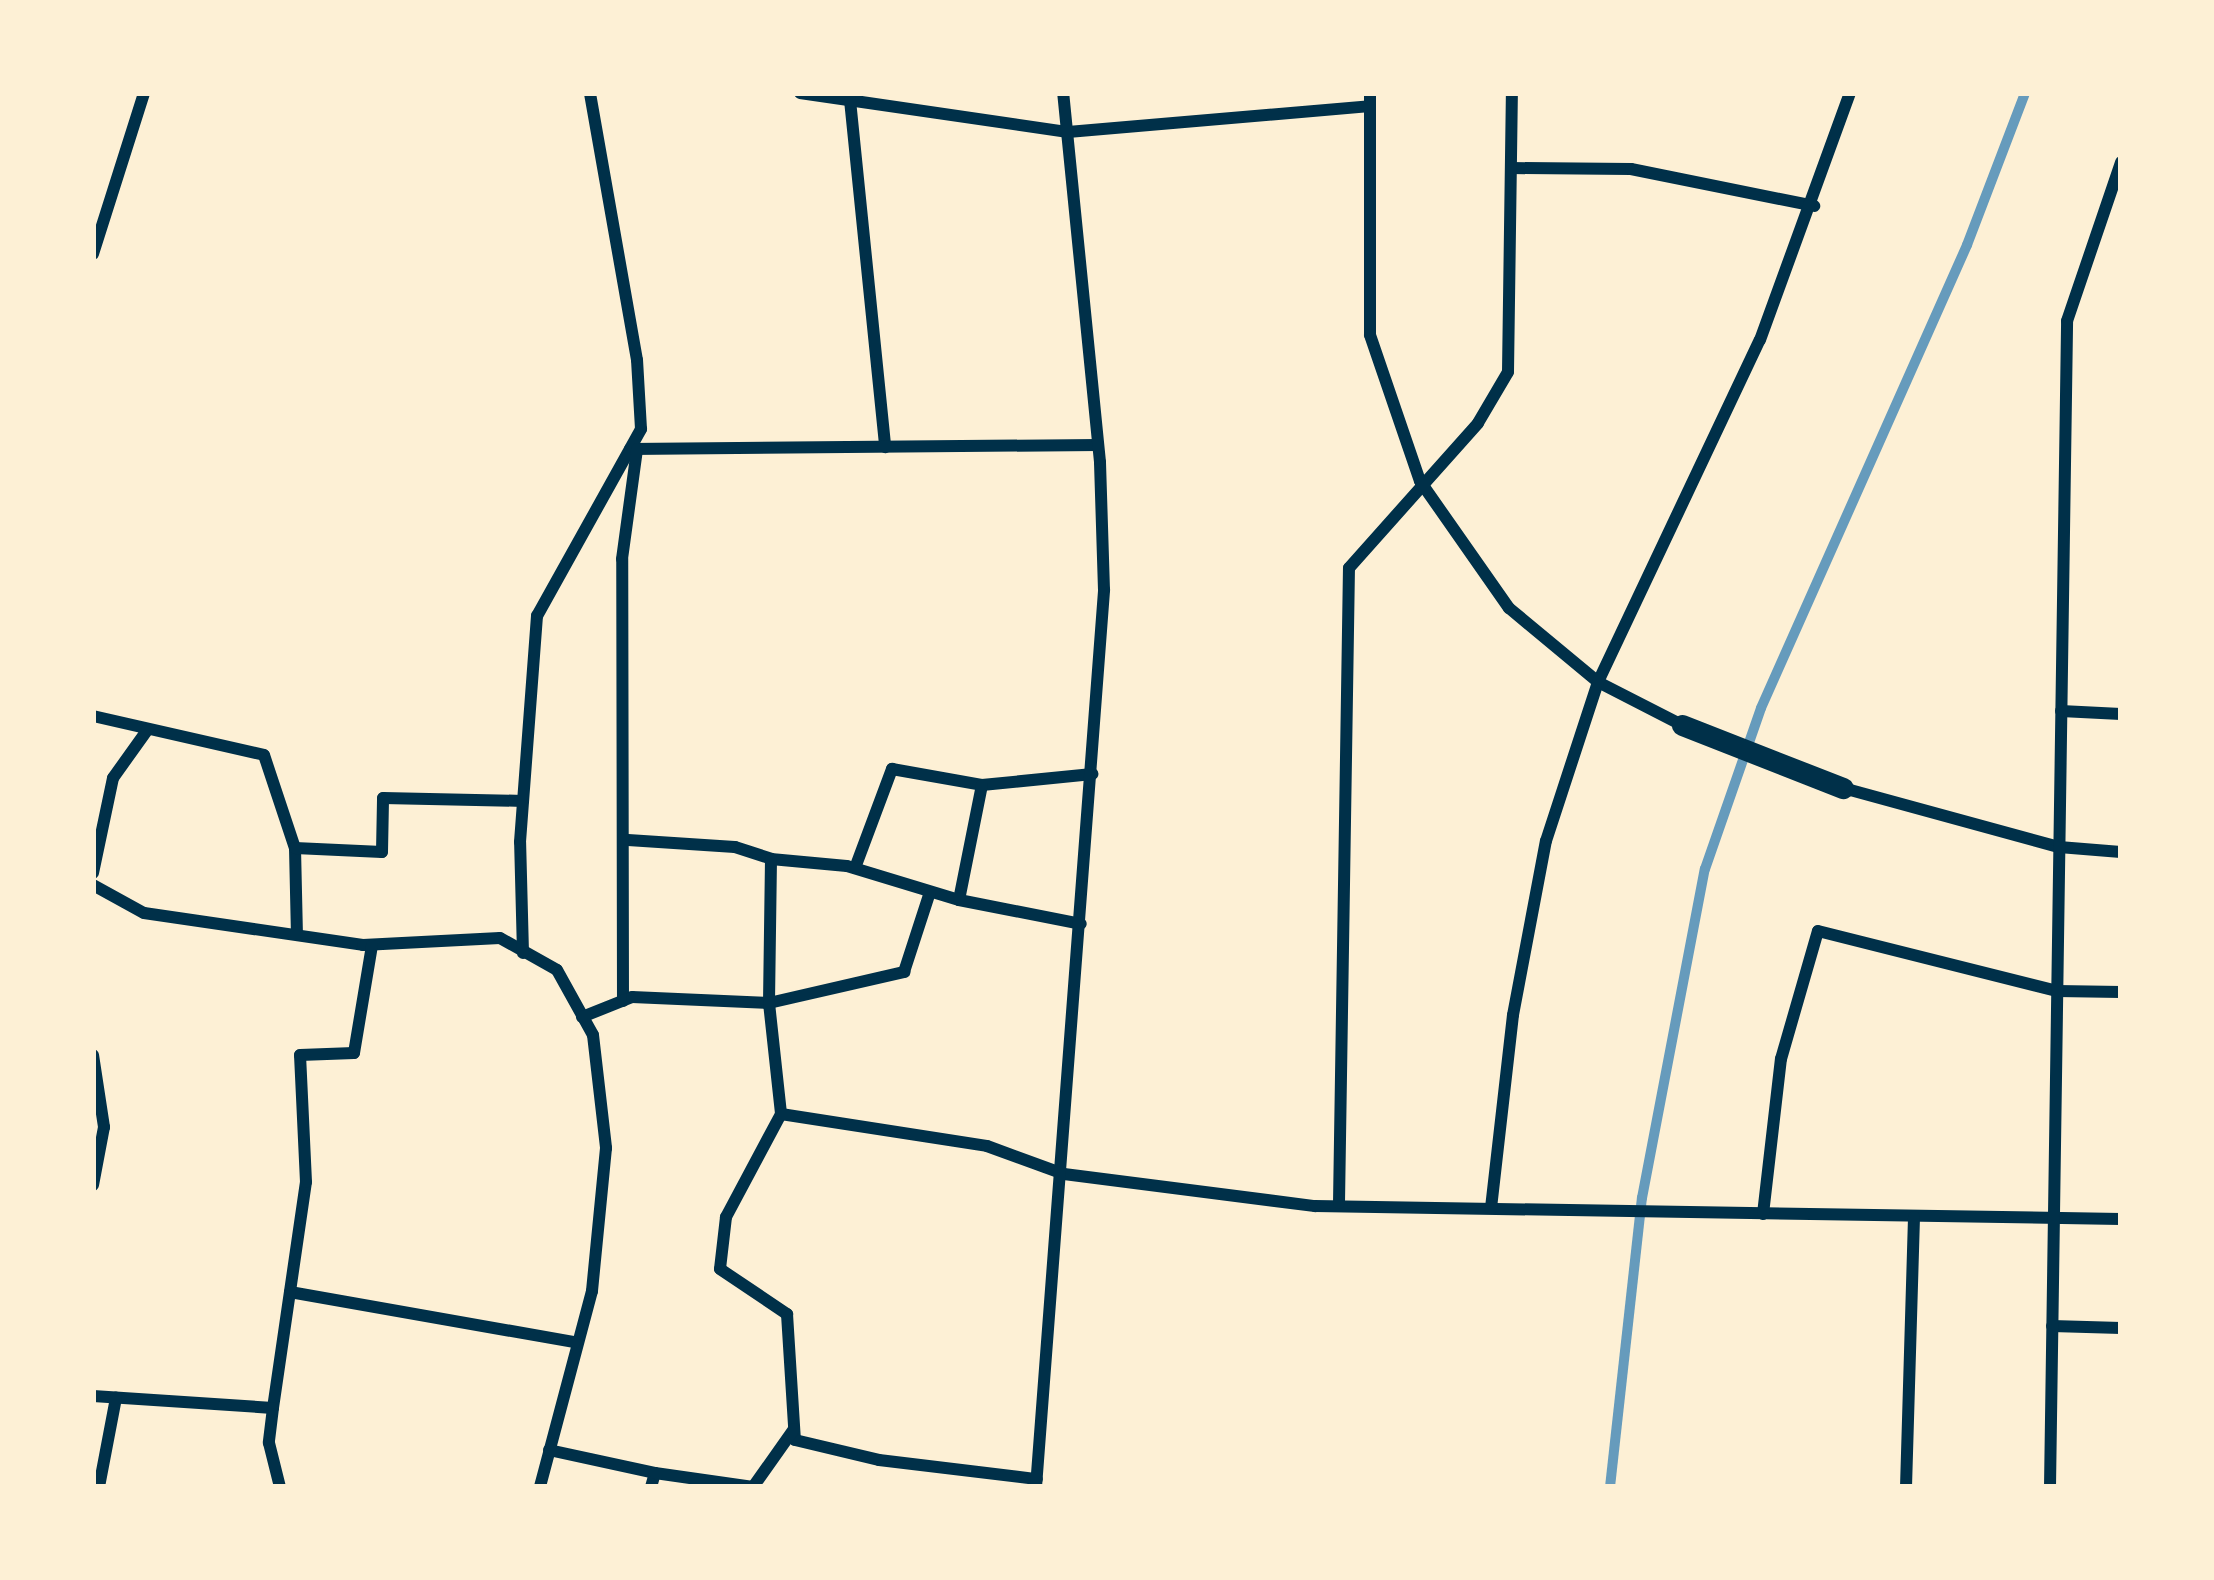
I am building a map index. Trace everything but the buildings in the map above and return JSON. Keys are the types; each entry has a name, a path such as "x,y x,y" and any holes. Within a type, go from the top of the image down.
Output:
{"street":[{"path":"93,254 145,93"},
{"path":"523,953 523,801 537,616 641,429 637,360 590,93"},
{"path":"800,93 1068,132 1370,99 1370,335 1420,481 1509,608 1598,682 1682,725 1843,788 2059,847 2121,852"},
{"path":"771,860 769,1003 781,1114 726,1217 720,1269 787,1314 795,1440 878,1460 1037,1483 1064,1174 1104,590 1098,445 1063,93"},
{"path":"1339,1203 1349,568 1420,481 1478,423 1508,371 1512,93"},
{"path":"1491,1208 1513,1015 1546,841 1598,682 1814,206 1850,93"},
{"path":"850,100 886,447"},
{"path":"2050,1487 2067,321 2121,162"},
{"path":"1510,168 1630,169 1814,206"},
{"path":"633,449 1098,445"},
{"path":"623,1001 628,840 619,760 622,559 633,449"},
{"path":"2061,711 2121,714"},
{"path":"93,716 264,755 295,848 297,933"},
{"path":"93,873 113,778 148,729"},
{"path":"855,868 892,769 982,785 1092,774"},
{"path":"958,900 982,785"},
{"path":"295,848 382,852 383,798 523,801"},
{"path":"628,840 735,847 771,860 855,868 958,900 1081,924"},
{"path":"93,885 144,913 372,945 500,938 556,970 592,1035 605,1148 592,1291 540,1487"},
{"path":"582,1017 623,1001 769,1003 904,972 930,892"},
{"path":"1763,1214 1781,1059 1819,931 2057,991 2121,992"},
{"path":"280,1487 269,1443 306,1182 300,1055 354,1053 372,945"},
{"path":"93,1055 99,1126 93,1185"},
{"path":"781,1114 987,1146 1064,1174 1339,1203 2121,1219"},
{"path":"1906,1487 1914,1217"},
{"path":"290,1292 575,1342"},
{"path":"2052,1326 2121,1328"},
{"path":"93,1396 273,1408"},
{"path":"99,1487 116,1398"},
{"path":"549,1450 653,1480 753,1487 794,1429"}],"waterway":[{"path":"1610,1487 1642,1198 1705,869 1761,708 1967,245 2025,93"}]}
